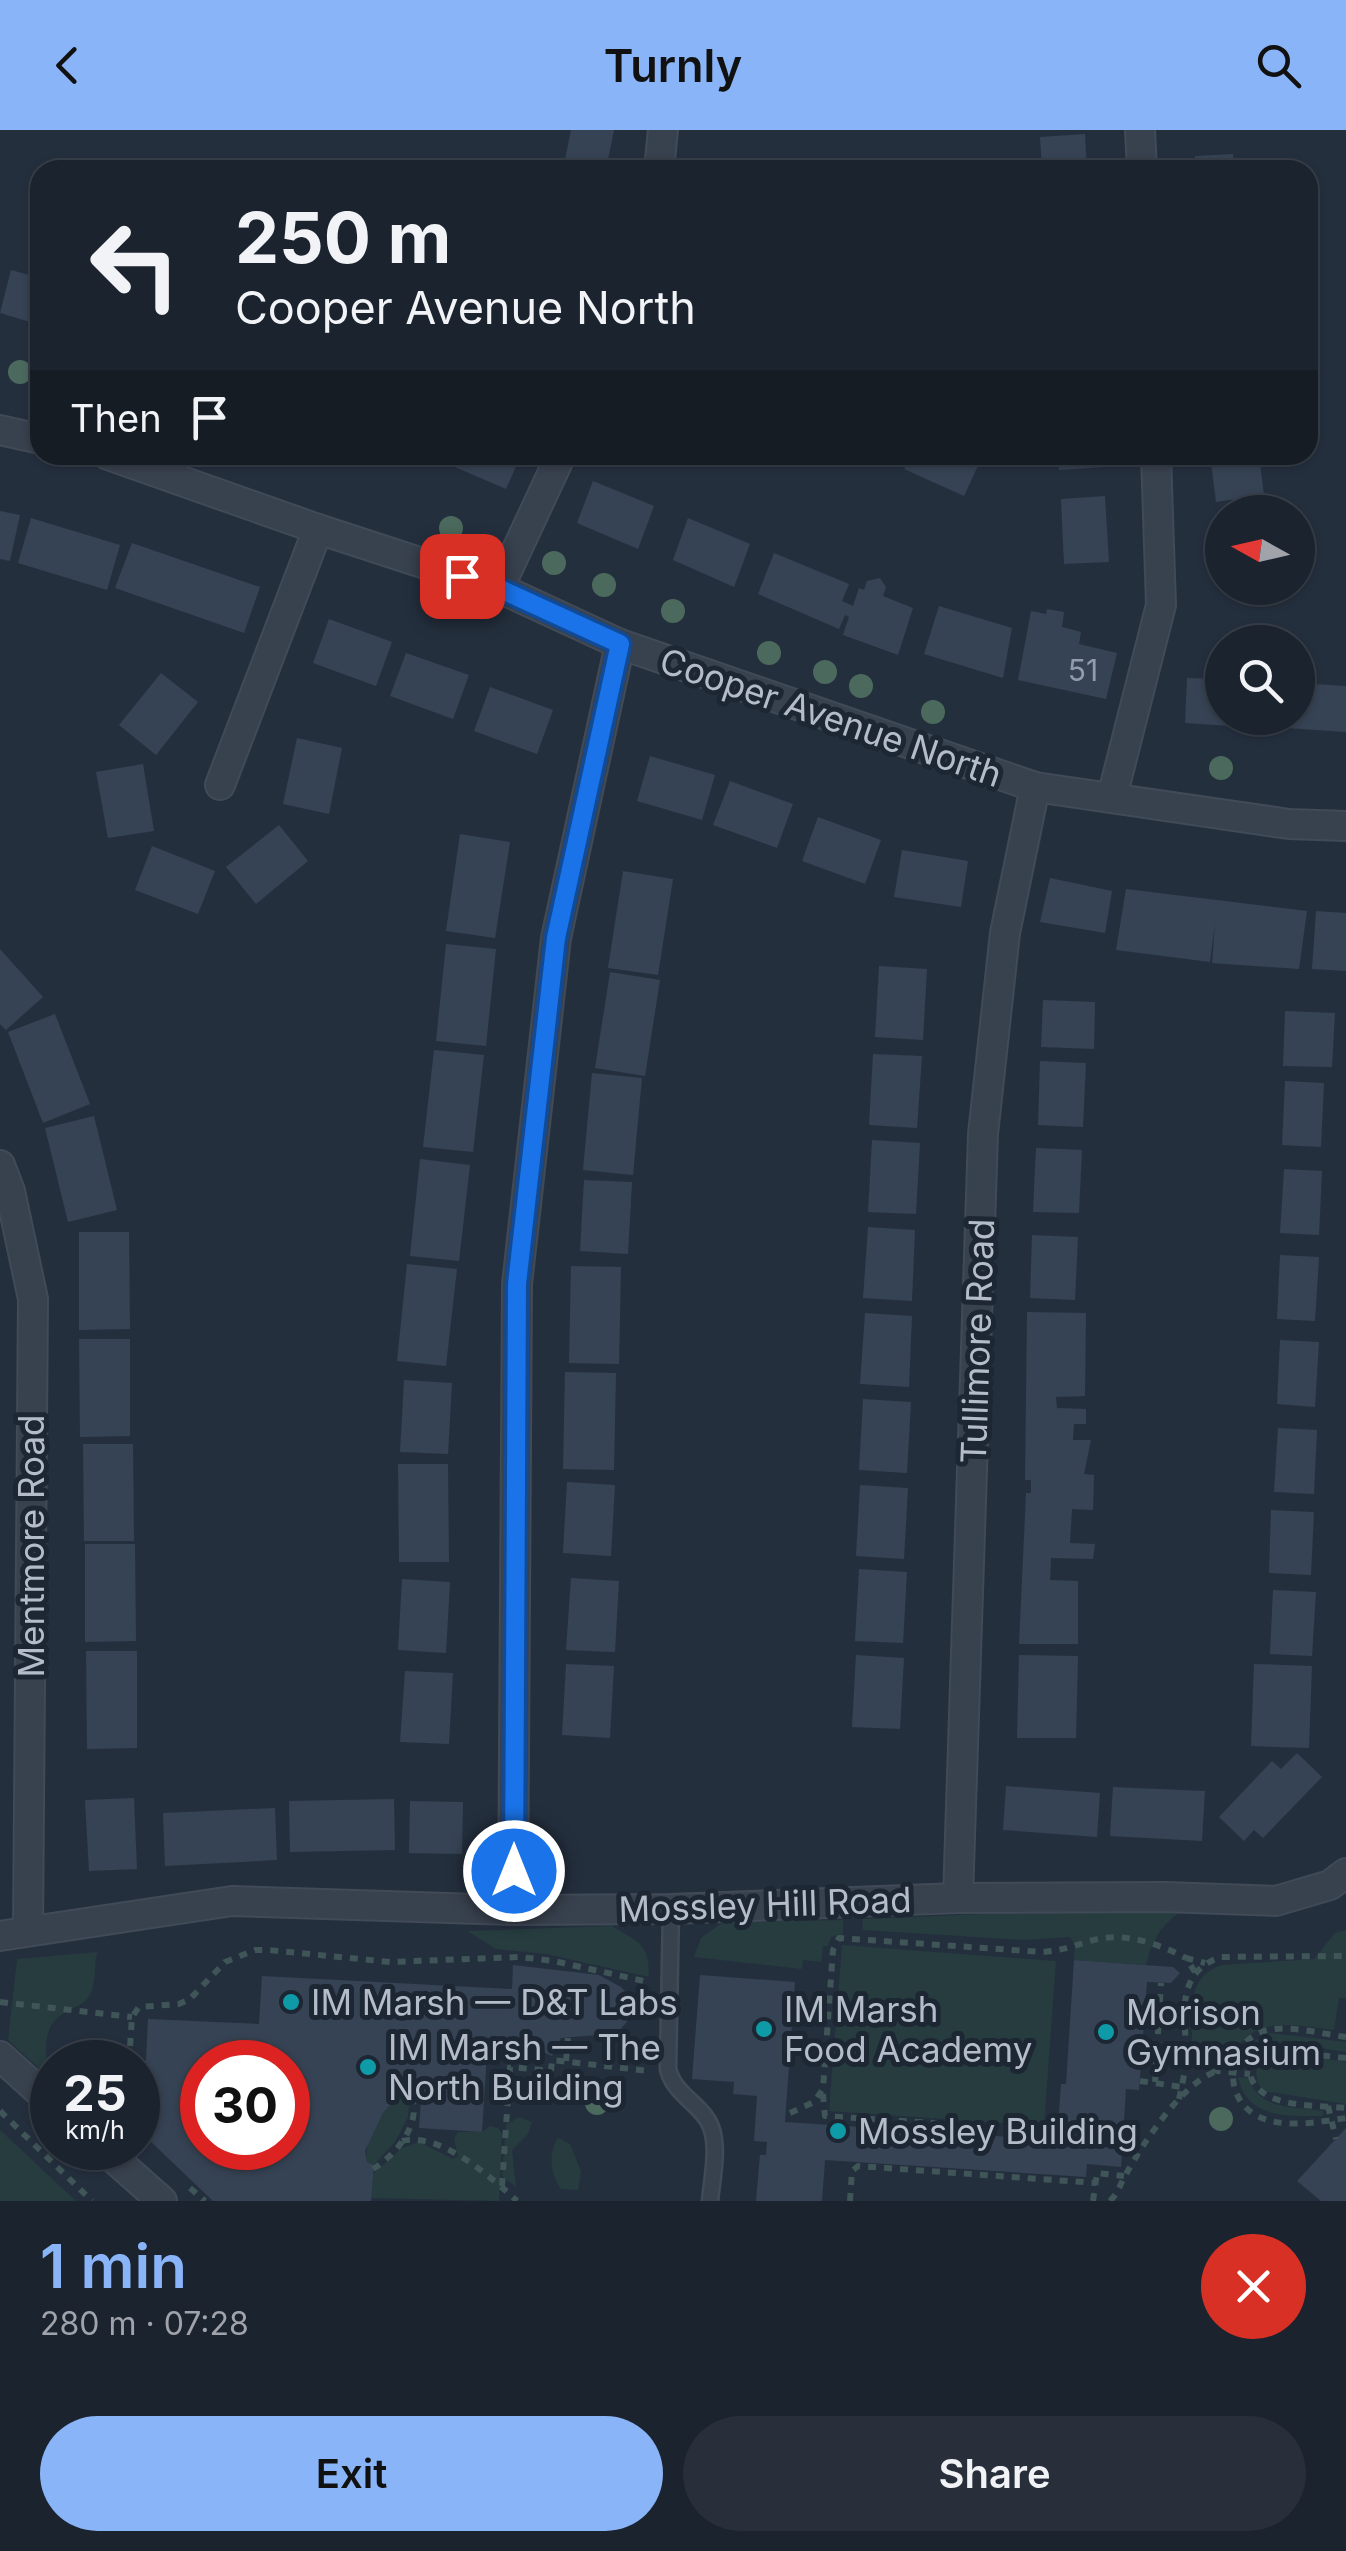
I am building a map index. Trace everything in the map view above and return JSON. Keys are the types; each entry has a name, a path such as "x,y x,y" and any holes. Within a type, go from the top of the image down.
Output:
{"street":[{"path":"661,160 663,130"},
{"path":"1140,130 1142,160"},
{"path":"0,430 30,437"},
{"name":"Cooper Avenue North","path":"136,465 498,588 620,644 1035,788 1289,824 1346,826"},
{"path":"498,588 556,465"},
{"path":"1112,797 1160,605 1156,465"},
{"path":"220,785 318,529"},
{"path":"513,1910 517,1284 556,938 620,644"},
{"name":"Tullimore Road","path":"958,1898 983,1134 1005,933 1035,788"},
{"name":"Mentmore Road","path":"0,1165 10,1190 32,1300 28,1931"},
{"name":"Mossley Hill Road","path":"0,1936 232,1901 513,1910 671,1909 958,1898 1276,1901 1330,1885 1346,1873"},
{"path":"0,2056 30,2083"},
{"path":"127,2170 162,2201"}],"lane":[{"path":"671,1909 666,2054 671,2083 711,2127 714,2142 710,2201"}],"path":[{"path":"950,2124 825,2116 833,1950 839,1938 1042,1952 1110,1937 1152,1943 1206,1963"},
{"path":"131,2040 132,2017 139,2007 179,2004 190,1999 225,1962 255,1950 390,1962 520,1958 554,1961 649,1982"},
{"path":"1185,2088 1186,2005 1188,1984 1194,1972 1206,1963 1244,1955 1346,1956"},
{"path":"1186,1958 1194,1972"},
{"path":"1155,2082 1161,1982"},
{"path":"0,2002 132,2017"},
{"path":"1346,2037 1268,2030 1242,2046 1232,2072 1235,2092 1255,2115 1280,2122 1346,2118"},
{"path":"566,2062 568,2038"},
{"path":"1250,2074 1256,2059 1269,2050 1346,2058"},
{"path":"1186,2051 1200,2064 1217,2071 1250,2074"},
{"path":"631,2069 640,2058"},
{"path":"502,2186 510,2067 551,2071 552,2060 669,2074"},
{"path":"1110,2201 1185,2088 1217,2071"},
{"path":"1250,2074 1262,2095 1346,2108"},
{"path":"1140,2081 1185,2088"},
{"path":"790,2113 814,2102 824,2089"},
{"path":"373,2169 402,2142 412,2121 412,2100"},
{"path":"1328,2106 1336,2139"},
{"path":"0,2111 92,2201"},
{"path":"412,2121 420,2138"},
{"path":"402,2142 420,2138 469,2162 517,2201"},
{"path":"850,2201 852,2171 858,2166 1096,2183"},
{"path":"1093,2201 1096,2173 1124,2176"}],"green space":[{"path":"1153,1907 1180,1912 1158,1935 1146,1965 1074,1960 1075,1946 1070,1937 1024,1940 863,1930 862,1919"},
{"path":"843,1920 843,1934 831,1937 828,1946 823,1946 821,1962 803,1960 802,1969 694,1957 701,1938 723,1922"},
{"path":"612,1926 641,1945 649,1977 546,1954 496,1949 467,1931"},
{"path":"1346,1930 1346,1998 1339,1998 1334,2030 1297,2025 1260,2029 1240,2044 1226,2065 1207,2062 1192,2049 1193,1999 1201,1979 1210,1971 1222,1965 1314,1959 1335,1933"},
{"path":"842,1945 1056,1961 1044,2126 829,2111"},
{"path":"97,1952 89,1997 57,2018 47,2040 30,2040 30,2060 8,2040 17,1959"},
{"path":"1271,2033 1346,2042 1346,2052 1276,2045 1254,2057 1247,2069 1237,2068 1250,2043"},
{"path":"1277,2052 1346,2062 1346,2104 1263,2091 1257,2067 1264,2057"},
{"path":"1238,2077 1248,2078 1253,2089 1269,2102 1323,2111 1323,2116 1283,2115 1259,2108 1243,2091"},
{"path":"404,2096 409,2106 408,2117 395,2142 374,2165 367,2162 368,2143 376,2123 389,2106"},
{"path":"519,2117 532,2122 528,2134 512,2150 516,2187 502,2176 506,2125"},
{"path":"490,2126 502,2134 499,2201 371,2198 373,2174 402,2148 419,2142 453,2159 458,2156 454,2138 458,2132 482,2132"},
{"path":"0,2130 30,2158 30,2170 43,2170 76,2201 0,2201"},
{"path":"558,2138 570,2144 581,2171 578,2190 561,2189 554,2177 552,2157"}],"building":[{"path":"571,130 614,130 608,160 565,160"},
{"path":"1085,134 1086,160 1041,160 1040,137"},
{"path":"1233,154 1233,160 1195,160 1195,156"},
{"path":"11,270 30,275 30,322 0,313"},
{"path":"450,465 517,465 506,489"},
{"path":"906,465 978,465 964,496 904,469"},
{"path":"1059,465 1105,465 1105,467 1059,470"},
{"path":"1211,465 1260,465 1264,495 1215,495"},
{"path":"593,481 654,506 638,549 577,523"},
{"path":"1105,496 1109,562 1064,564 1061,499"},
{"path":"0,511 20,515 10,561 0,559"},
{"path":"31,518 120,545 107,590 18,563"},
{"path":"688,518 750,544 734,587 673,560"},
{"path":"132,543 260,587 244,633 115,588"},
{"path":"774,553 849,584 842,601 853,606 859,588 864,590 867,581 880,578 886,587 883,596 913,608 898,655 843,635 849,617 845,615 839,629 758,594"},
{"path":"939,606 1012,628 1003,678 924,654"},
{"path":"1047,609 1064,612 1062,627 1081,632 1079,644 1117,653 1106,699 1018,680 1031,611 1046,614"},
{"path":"329,619 392,642 376,686 313,663"},
{"path":"406,653 469,675 453,719 390,696"},
{"path":"161,673 198,702 156,755 119,725"},
{"path":"1187,678 1205,679 1205,724 1185,723"},
{"path":"1315,684 1346,686 1346,732 1315,730"},
{"path":"490,687 553,710 537,754 474,731"},
{"path":"297,738 342,748 329,814 283,804"},
{"path":"650,756 715,775 702,820 637,801"},
{"path":"143,764 154,831 108,838 96,772"},
{"path":"730,781 793,804 777,848 713,825"},
{"path":"818,817 881,840 865,884 802,861"},
{"path":"279,825 308,861 256,904 226,867"},
{"path":"460,834 510,842 495,938 446,931"},
{"path":"152,846 215,871 198,914 135,890"},
{"path":"902,850 968,861 961,907 894,897"},
{"path":"623,871 673,879 658,975 608,968"},
{"path":"1050,878 1112,891 1105,933 1040,922"},
{"path":"1126,889 1307,911 1299,969 1212,963 1215,923 1210,962 1116,950"},
{"path":"1316,911 1346,913 1346,971 1312,969"},
{"path":"446,944 496,949 486,1046 436,1041"},
{"path":"0,949 43,997 6,1030 0,1024"},
{"path":"879,966 927,969 923,1040 875,1037"},
{"path":"610,972 660,980 645,1076 595,1068"},
{"path":"1043,1000 1095,1002 1094,1049 1041,1047"},
{"path":"1285,1011 1335,1013 1332,1067 1283,1066"},
{"path":"55,1014 90,1104 43,1123 8,1032"},
{"path":"434,1050 484,1055 473,1152 423,1147"},
{"path":"873,1054 922,1056 917,1128 869,1125"},
{"path":"1040,1061 1086,1063 1083,1127 1038,1125"},
{"path":"592,1073 642,1078 633,1175 583,1170"},
{"path":"1285,1081 1324,1083 1321,1147 1282,1145"},
{"path":"94,1116 117,1210 68,1222 45,1128"},
{"path":"872,1140 920,1143 916,1214 868,1212"},
{"path":"1036,1148 1082,1150 1079,1213 1033,1212"},
{"path":"420,1159 470,1165 459,1261 410,1256"},
{"path":"1284,1169 1322,1171 1319,1235 1280,1233"},
{"path":"584,1180 632,1182 628,1254 580,1251"},
{"path":"868,1227 915,1230 912,1301 863,1298"},
{"path":"79,1232 129,1232 130,1329 79,1330"},
{"path":"1032,1235 1078,1237 1075,1300 1030,1298"},
{"path":"1280,1255 1319,1257 1315,1321 1277,1319"},
{"path":"407,1264 457,1269 446,1366 397,1361"},
{"path":"571,1266 621,1267 619,1364 569,1363"},
{"path":"1027,1312 1086,1313 1085,1396 1056,1397 1057,1408 1086,1409 1086,1424 1074,1424 1073,1440 1091,1440 1084,1474 1094,1475 1093,1510 1072,1509 1070,1543 1095,1544 1093,1559 1051,1558 1050,1580 1078,1581 1078,1644 1019,1644 1026,1493 1031,1493 1031,1480 1025,1480"},
{"path":"865,1313 912,1316 909,1387 860,1384"},
{"path":"79,1339 130,1339 130,1436 80,1437"},
{"path":"1280,1340 1319,1342 1315,1407 1277,1404"},
{"path":"565,1372 616,1373 614,1470 563,1469"},
{"path":"404,1380 452,1383 448,1454 400,1452"},
{"path":"863,1399 911,1402 907,1473 859,1470"},
{"path":"1278,1428 1317,1430 1314,1494 1274,1492"},
{"path":"83,1444 133,1444 134,1541 84,1541"},
{"path":"398,1464 448,1464 449,1562 399,1562"},
{"path":"567,1482 615,1485 611,1556 563,1553"},
{"path":"860,1485 908,1488 904,1559 856,1556"},
{"path":"1271,1510 1314,1512 1311,1575 1269,1573"},
{"path":"85,1544 135,1544 136,1641 85,1642"},
{"path":"859,1569 907,1572 903,1643 855,1641"},
{"path":"571,1578 619,1581 615,1652 566,1650"},
{"path":"402,1579 450,1582 446,1653 398,1650"},
{"path":"1273,1590 1316,1592 1312,1656 1270,1654"},
{"path":"86,1651 137,1651 137,1748 87,1749"},
{"path":"856,1655 904,1658 900,1729 852,1727"},
{"path":"1019,1655 1078,1656 1076,1738 1017,1738"},
{"path":"566,1664 614,1666 610,1738 562,1735"},
{"path":"1254,1664 1312,1666 1309,1748 1251,1746"},
{"path":"405,1671 453,1673 449,1744 400,1742"},
{"path":"1297,1753 1322,1777 1263,1838 1254,1830 1244,1841 1219,1817 1272,1761 1281,1769"},
{"path":"1006,1786 1100,1793 1097,1837 1003,1830"},
{"path":"1113,1787 1205,1791 1202,1841 1110,1836"},
{"path":"134,1798 137,1869 89,1871 85,1800"},
{"path":"394,1799 395,1850 290,1852 289,1801"},
{"path":"410,1801 463,1802 462,1854 409,1853"},
{"path":"275,1808 277,1860 165,1866 163,1813"},
{"path":"1074,1960 1173,1967 1180,1973 1171,1983 1147,1982 1139,2090 1126,2089 1121,2167 1087,2164 1086,2177 825,2160 822,2201 756,2201 760,2155 766,2155 767,2142 754,2141 757,2096 733,2094 734,2082 692,2079 700,1975 795,1982 785,2122 1057,2140 1061,2084 1066,2084"},
{"path":"513,1965 599,1975 621,1987 635,2002 636,2011 620,2030 610,2034 561,2038 552,2056 505,2042 506,2039 488,2038 482,2132 419,2128 421,2100 401,2093 383,2113 365,2151 367,2162 374,2165 371,2201 213,2201 180,2170 310,2170 310,2040 180,2040 180,2170 160,2150 160,2040 147,2040 148,2019 259,2024 262,1976 512,1989"},
{"path":"1346,2128 1346,2201 1321,2201 1297,2181"}],"place":[{"name":"IM Marsh — D&T Labs","path":"291,2002"},
{"name":"IM Marsh Food Academy","path":"764,2029"},
{"name":"Morison Gymnasium","path":"1106,2032"},
{"name":"IM Marsh — The North Building","path":"368,2067"},
{"name":"Mossley Building","path":"838,2131"}],"route":[{"path":"462,576 498,588 620,644 556,938 517,1284 514,1871"}]}
